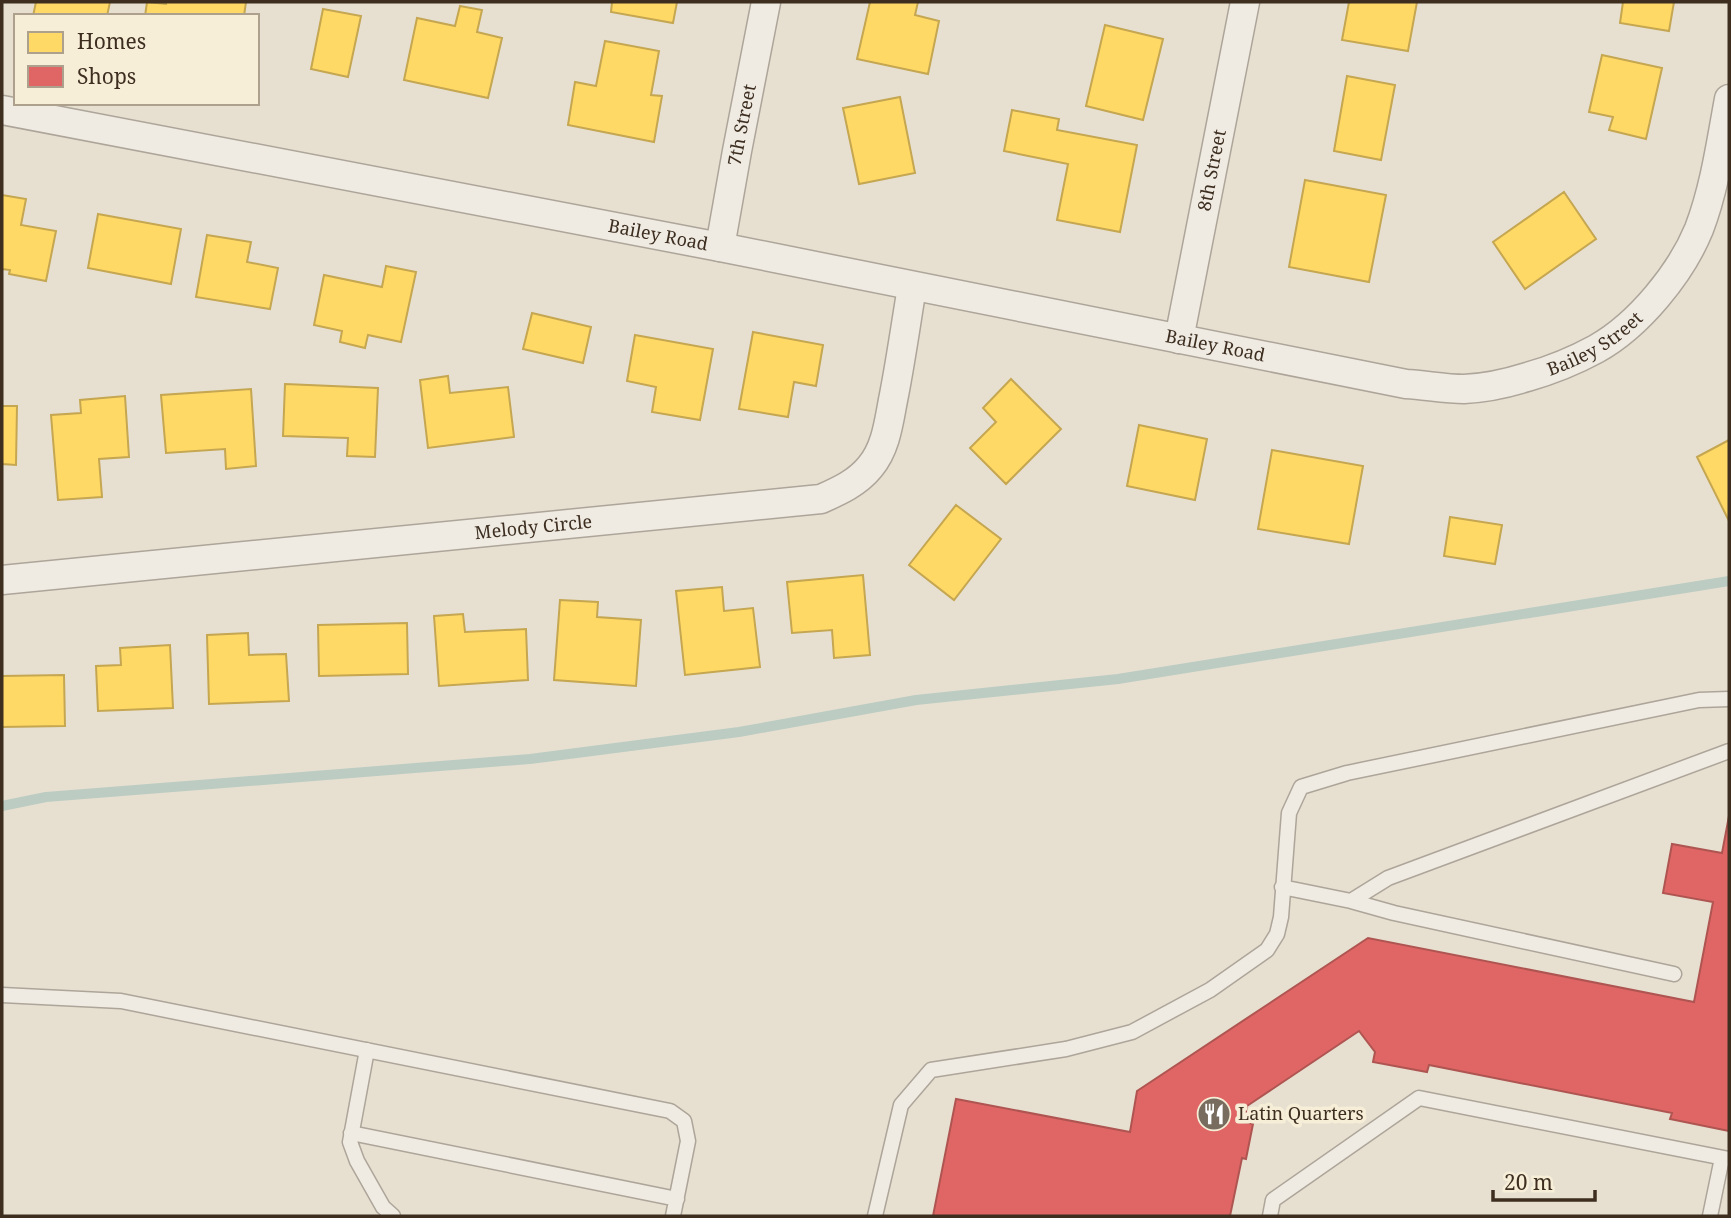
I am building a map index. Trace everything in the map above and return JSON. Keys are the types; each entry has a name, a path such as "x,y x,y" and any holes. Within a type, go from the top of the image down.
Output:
{"street":[{"name":"7th Street","path":"720,247 766,2"},
{"name":"8th Street","path":"1179,339 1245,2"},
{"name":"Bailey Street","path":"1314,366 1406,384 1465,389 1510,382 1557,368 1599,348 1628,326 1654,300 1679,267 1698,230 1712,191 1729,99"},
{"name":"Bailey Road","path":"2,110 720,247 1314,366"},
{"name":"Melody Circle","path":"2,580 821,499 849,487 871,466 881,447 897,380 912,287"}],"lane":[{"path":"875,1216 901,1105 931,1070 1066,1049 1132,1032 1210,990 1267,950 1277,934 1281,917 1289,813 1301,788 1347,774 1699,700 1729,699"},
{"path":"1351,901 1388,878 1729,751"},
{"path":"1282,887 1674,974"},
{"path":"2,995 121,1001 670,1111 684,1121 688,1141 673,1216"},
{"path":"367,1050 350,1142 357,1161 383,1207 393,1216"},
{"path":"1270,1216 1273,1200 1419,1098 1726,1158 1710,1216"},
{"path":"351,1133 677,1199"}],"building: Homes":[{"path":"36,2 110,2 107,14 33,14"},
{"path":"147,2 246,2 244,14 145,14"},
{"path":"612,2 677,2 673,23 611,12"},
{"path":"870,2 918,2 915,15 939,21 928,74 857,59"},
{"path":"1349,2 1417,2 1408,51 1342,40"},
{"path":"1623,2 1674,2 1669,31 1620,23"},
{"path":"460,6 482,10 477,32 502,38 488,98 404,80 417,18 455,26"},
{"path":"323,9 361,16 348,77 311,69"},
{"path":"1105,25 1163,39 1143,120 1086,106"},
{"path":"605,41 659,51 651,95 662,96 654,142 568,125 575,82 596,86"},
{"path":"1602,55 1662,68 1646,139 1609,130 1613,117 1589,112"},
{"path":"1347,76 1395,85 1381,160 1334,151"},
{"path":"900,97 915,173 859,184 843,108"},
{"path":"1012,110 1059,119 1057,130 1137,145 1120,232 1057,220 1068,164 1004,151"},
{"path":"1305,180 1386,195 1369,282 1289,267"},
{"path":"1564,192 1596,239 1525,289 1493,242"},
{"path":"2,195 26,199 21,225 56,231 46,281 9,274 10,270 2,269"},
{"path":"98,214 181,229 171,284 88,268"},
{"path":"207,235 251,242 247,262 278,268 270,309 196,297"},
{"path":"386,266 416,272 401,342 368,335 365,348 340,342 342,331 314,325 324,275 382,287"},
{"path":"532,313 591,327 583,363 523,349"},
{"path":"753,332 823,345 816,386 794,382 788,417 739,409"},
{"path":"635,335 713,349 700,420 652,412 656,387 627,381"},
{"path":"448,376 450,393 508,387 514,437 428,448 420,380"},
{"path":"1011,379 1061,429 1006,484 970,448 996,422 983,408"},
{"path":"285,384 378,388 375,457 347,456 348,438 283,436"},
{"path":"251,389 256,466 226,469 225,449 166,453 161,395"},
{"path":"125,396 129,457 99,459 102,497 58,500 51,415 81,413 80,400"},
{"path":"2,406 17,406 16,465 2,464"},
{"path":"1139,425 1207,439 1195,500 1127,486"},
{"path":"1729,440 1729,521 1697,457"},
{"path":"1272,450 1363,466 1349,544 1258,529"},
{"path":"956,505 1001,539 954,600 909,565"},
{"path":"1450,517 1502,525 1495,564 1444,556"},
{"path":"863,575 870,655 834,658 832,630 792,633 787,582"},
{"path":"722,587 724,611 753,608 760,667 685,675 676,591"},
{"path":"560,600 598,602 597,617 641,620 636,686 554,680"},
{"path":"463,614 465,632 526,629 528,680 439,686 434,616"},
{"path":"407,623 408,674 319,676 318,625"},
{"path":"248,633 249,655 286,654 289,701 209,704 207,635"},
{"path":"170,645 173,708 98,711 96,666 121,665 120,648"},
{"path":"64,675 65,726 2,727 2,676"}],"building: Shops":[{"path":"1729,816 1729,1131 1670,1119 1672,1113 1429,1065 1427,1072 1373,1062 1375,1052 1359,1031 1247,1106 1244,1122 1253,1124 1246,1159 1242,1158 1230,1216 933,1216 956,1099 1130,1132 1137,1091 1368,938 1694,1002 1713,902 1663,893 1672,844 1722,853"}],"waterway":[{"path":"2,806 46,797 530,759 739,732 916,700 1118,679 1729,581"}],"place":[{"name":"Latin Quarters","path":"1214,1114"}]}
